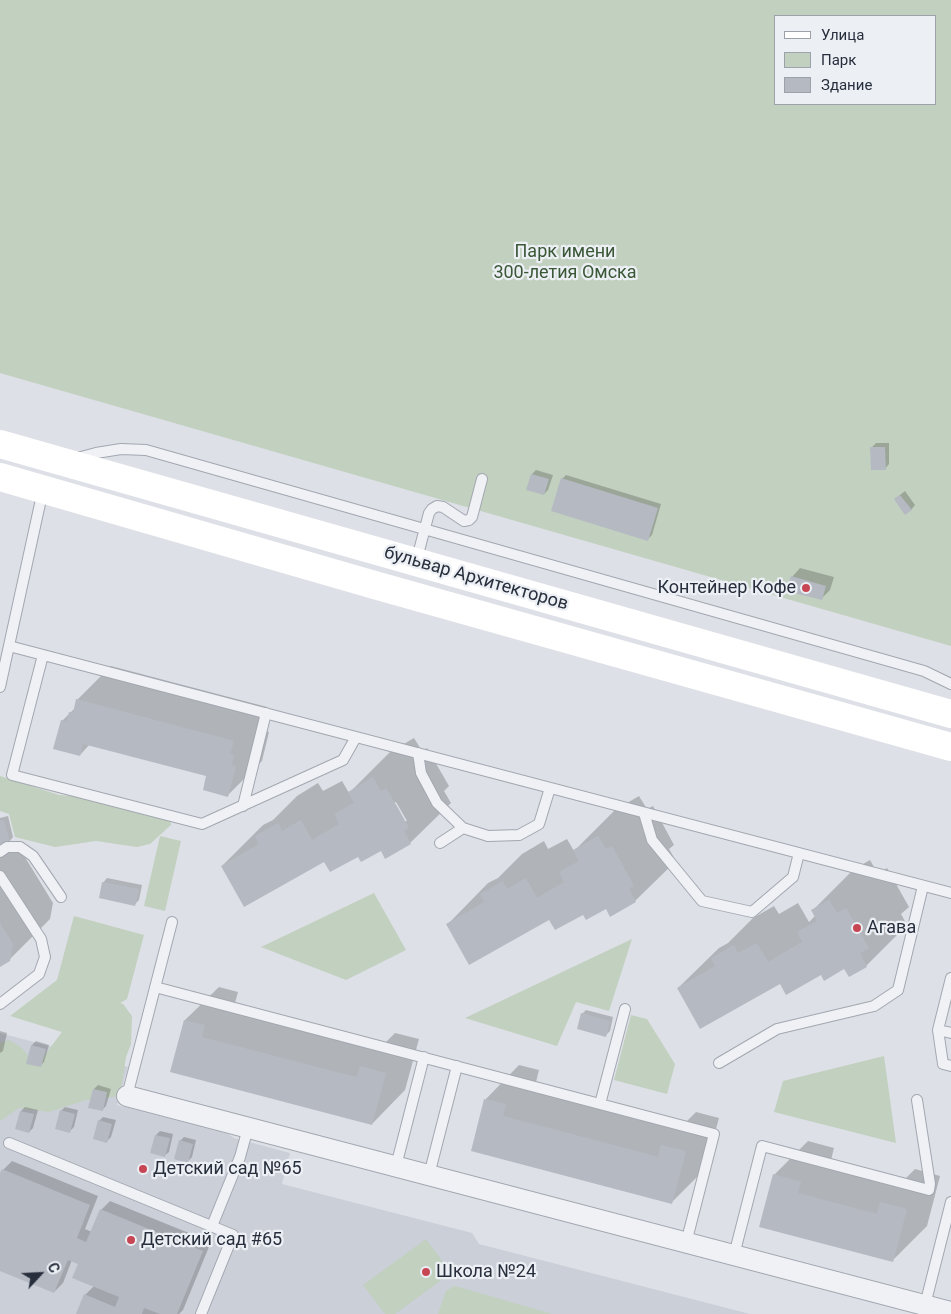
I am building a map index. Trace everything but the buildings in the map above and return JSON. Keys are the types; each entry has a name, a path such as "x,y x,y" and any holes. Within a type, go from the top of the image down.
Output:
{"main road":[{"name":"бульвар Архитекторов","path":"0,444 951,714"},
{"name":"бульвар Архитекторов","path":"0,477 378,586 951,747"}],"street":[{"path":"127,1096 951,1312"}],"lane":[{"path":"64,462 96,453 121,449 146,450 924,671 951,684"},
{"path":"416,562 429,513 432,509 437,506 443,507 464,521 469,520 472,516 482,479"},
{"path":"0,687 43,489"},
{"path":"9,646 951,893"},
{"path":"43,655 12,775 202,824 343,760 356,737"},
{"path":"243,806 266,713"},
{"path":"418,753 421,773 437,803 463,828 488,836 519,835 539,824 550,788"},
{"path":"644,813 652,840 702,901 752,912 793,876 799,854"},
{"path":"440,843 463,828"},
{"path":"0,852 7,847 20,848 33,856 61,897"},
{"path":"0,876 41,939 45,957 39,974 0,1004"},
{"path":"719,1063 777,1029 874,1006 898,990 923,886"},
{"path":"127,1096 172,922"},
{"path":"951,978 938,1030 943,1064 951,1066"},
{"path":"156,987 714,1134 686,1242"},
{"path":"600,1104 625,1010"},
{"path":"938,1030 951,1033"},
{"path":"396,1166 424,1057"},
{"path":"429,1175 457,1066"},
{"path":"734,1255 762,1146 929,1190 930,1184 917,1100"},
{"path":"212,1226 240,1157 248,1128"},
{"path":"9,1144 233,1235 201,1314"},
{"path":"925,1305 951,1202"}],"shaded area":[{"name":"Детский сад №65","path":"0,1033 128,1067 117,1105 228,1134 234,1138 290,1153 282,1184 472,1233 479,1244 750,1314 0,1314"}],"green space":[{"name":"Парк имени 300-летия Омска","path":"0,0 951,0 951,646 0,373"},
{"path":"0,776 59,795 86,797 170,818 171,825 150,844 137,847 96,841 55,847 15,837 9,814 0,811"},
{"path":"160,836 181,841 165,911 144,906"},
{"path":"374,893 406,950 346,980 261,947"},
{"path":"74,916 144,935 127,999 120,1003 123,1004 132,1016 131,1044 126,1057 120,1096 86,1100 49,1112 19,1108 0,1121 0,1043 9,1040 21,1047 30,1058 44,1056 62,1032 10,1016 57,980"},
{"path":"632,939 609,1011 576,1002 557,1046 465,1018"},
{"path":"631,1015 647,1019 675,1064 667,1094 614,1080"},
{"path":"884,1056 896,1143 774,1112 783,1081"},
{"path":"426,1239 451,1273 395,1314 385,1314 363,1285"},
{"path":"454,1286 552,1314 438,1314 446,1291"}],"place":[{"name":"Контейнер Кофе","path":"806,588"},
{"name":"Агава","path":"857,928"},
{"name":"Детский сад №65","path":"143,1169"},
{"name":"Детский сад #65","path":"131,1240"},
{"name":"Школа №24","path":"426,1272"}]}
